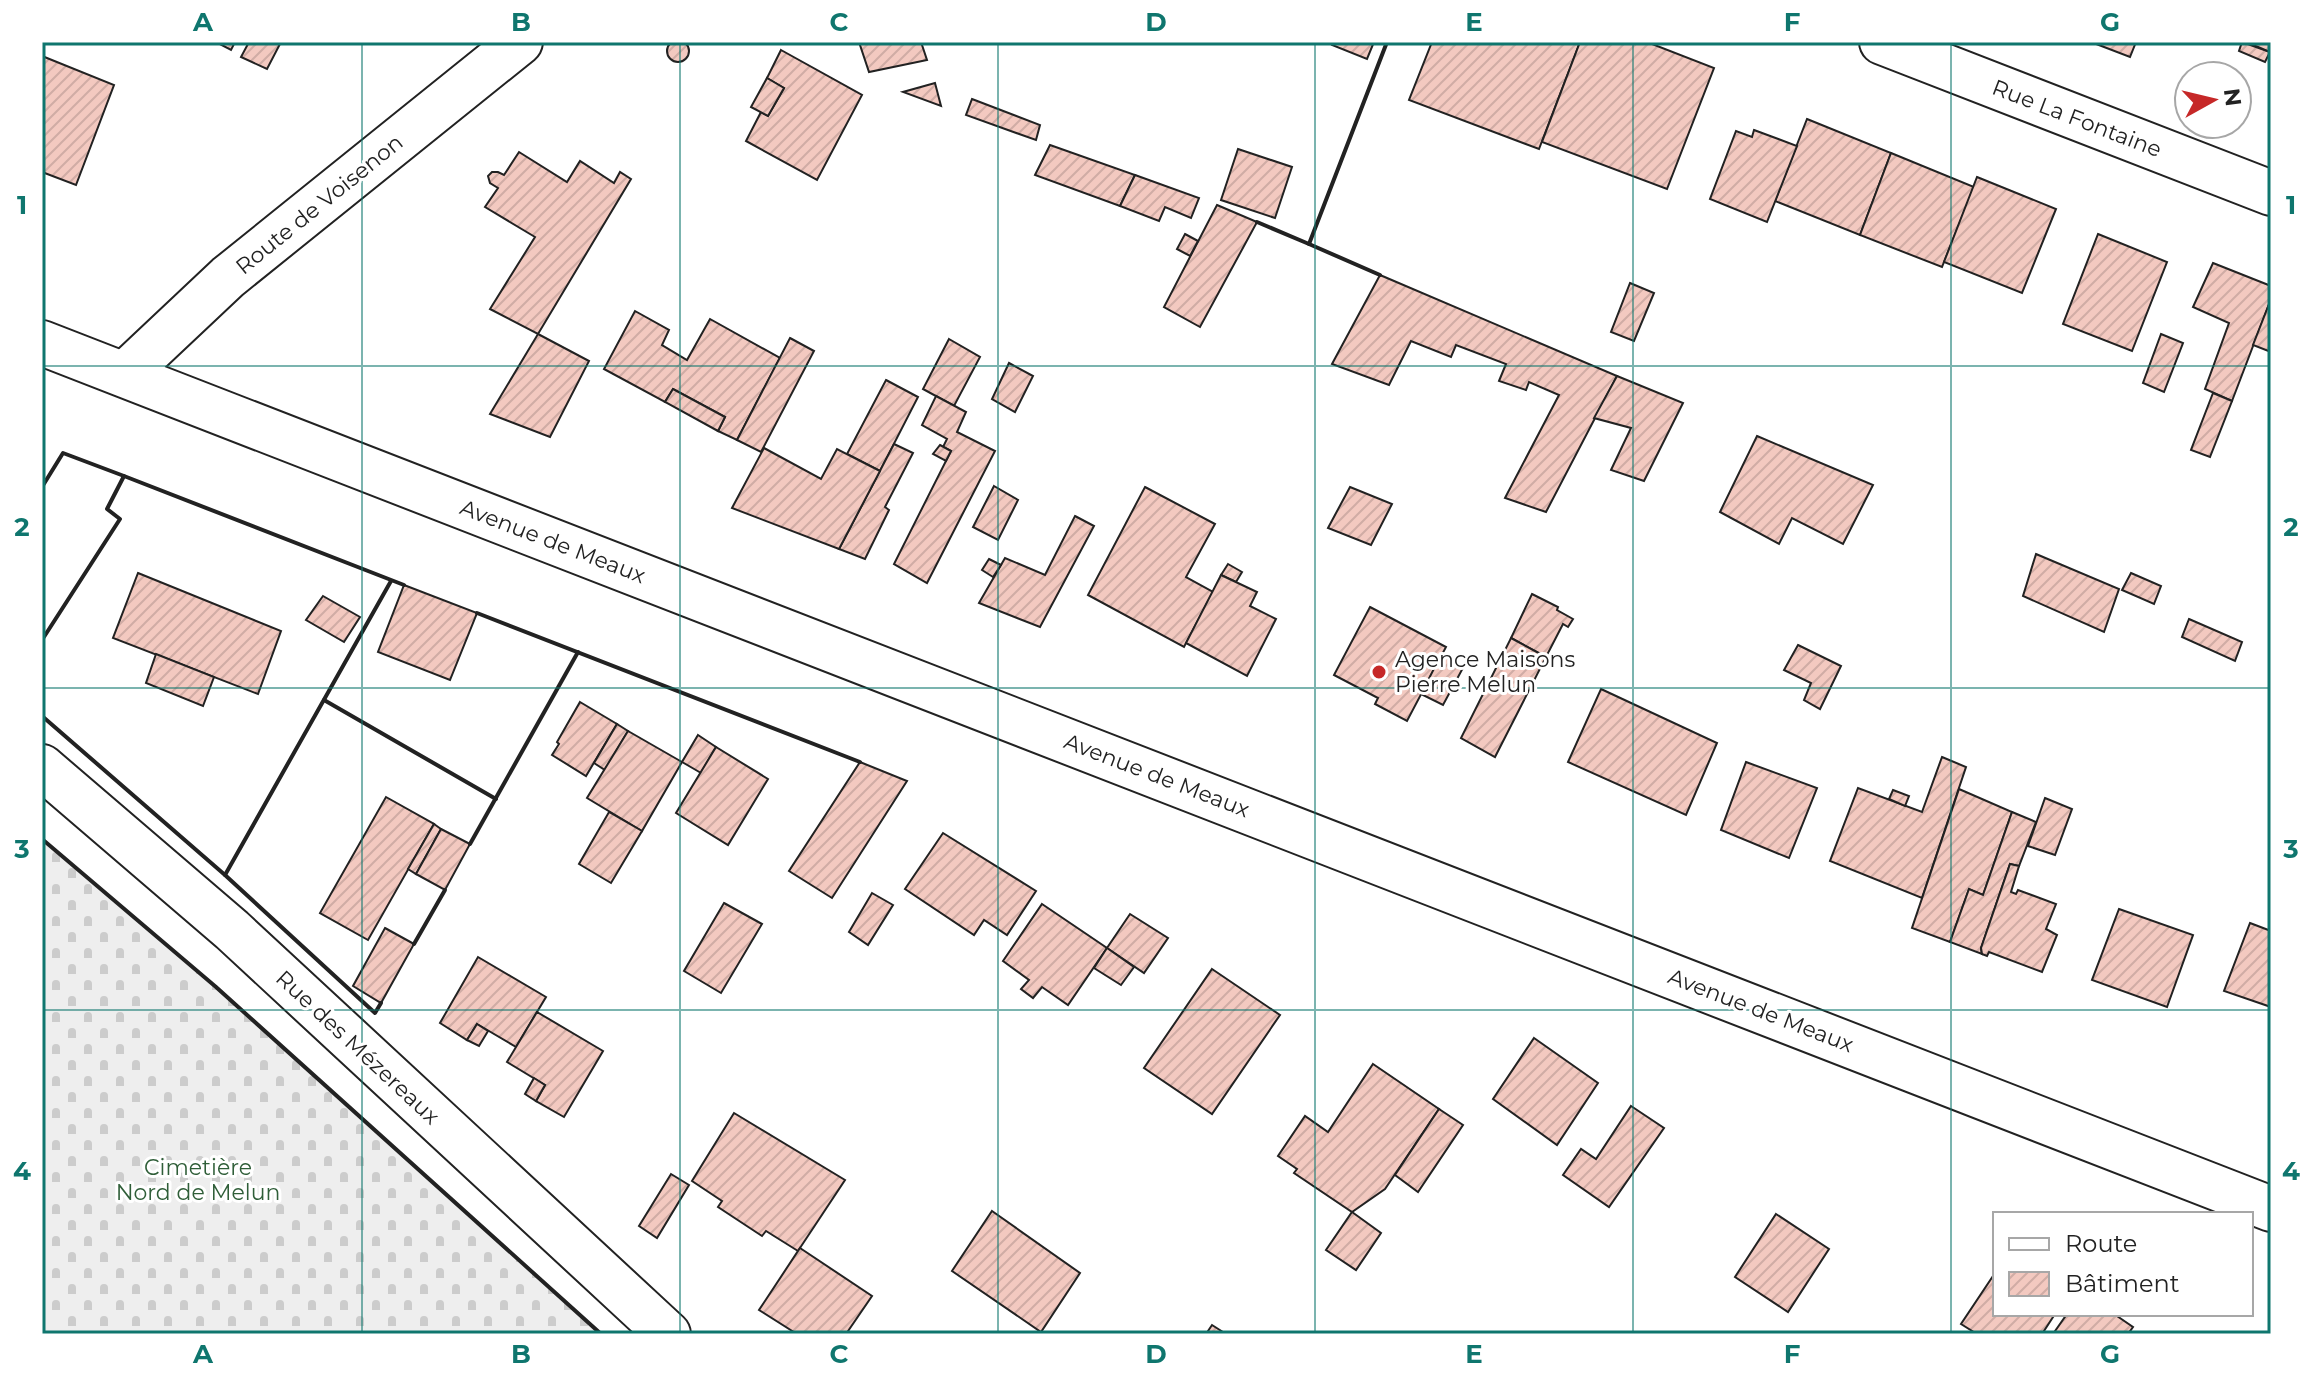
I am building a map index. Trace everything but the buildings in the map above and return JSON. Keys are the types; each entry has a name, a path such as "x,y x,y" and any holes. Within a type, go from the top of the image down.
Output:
{"main road":[{"name":"Route de Voisenon","path":"125,374 228,277 520,42"},
{"name":"Rue La Fontaine","path":"1882,42 2271,193"},
{"name":"Avenue de Meaux","path":"42,343 2271,1209"},
{"name":"Rue des Mézereaux","path":"42,767 232,930 668,1334"}],"green space":[{"name":"Cimetière Nord de Melun","path":"42,839 216,987 601,1334 42,1334"}],"wall":[{"path":"1257,222 1309,244 1387,42"},
{"path":"1309,244 1380,275"},
{"path":"42,487 63,453 124,476 107,509 120,519 42,640"},
{"path":"124,476 404,585"},
{"path":"225,875 391,581"},
{"path":"477,613 860,762"},
{"path":"470,844 578,652"},
{"path":"324,700 496,799"},
{"path":"42,716 225,875 375,1013 381,1003"},
{"path":"42,839 216,987 601,1334"},
{"path":"414,944 445,890"}],"place":[{"name":"Agence Maisons Pierre Melun","path":"1379,672"}]}
